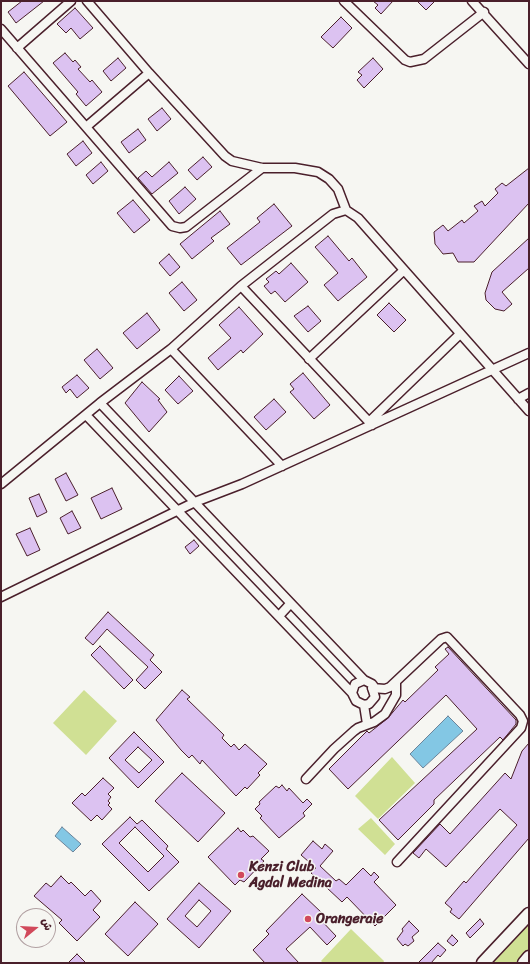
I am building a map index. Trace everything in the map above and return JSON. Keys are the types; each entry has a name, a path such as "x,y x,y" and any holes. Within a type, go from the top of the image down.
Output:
{"main road":[{"path":"483,963 529,914"},
{"path":"524,963 529,957"}],"street":[{"path":"17,48 71,1"},
{"path":"87,1 149,73 225,156 232,161 262,168 295,168 318,172 329,179 338,189 346,210 358,218 403,271 529,411"},
{"path":"344,1 405,60 410,62 424,59 484,12"},
{"path":"472,1 484,12 529,64"},
{"path":"1,28 172,226 186,227 262,168"},
{"path":"86,127 149,73"},
{"path":"1,484 100,403 171,349 241,286 333,214 346,210"},
{"path":"309,359 403,271"},
{"path":"241,286 370,423"},
{"path":"370,423 460,335"},
{"path":"171,349 282,466"},
{"path":"1,597 195,502 282,466 370,423 529,353"},
{"path":"518,398 529,394"},
{"path":"100,403 290,604 364,680 372,684 375,688 372,688 375,697 373,701 364,705"},
{"path":"86,415 179,510 352,693 356,701 364,705"},
{"path":"279,616 290,604"},
{"path":"372,688 386,689 396,683 441,639 447,637 520,715 523,722 521,728 397,862"},
{"path":"352,693 356,684 364,680"},
{"path":"306,779 334,749 358,728 380,719 391,706 396,695 396,683"},
{"path":"364,705 367,724"}],"green space":[{"path":"84,690 117,721 86,755 53,723"},
{"path":"392,757 415,783 378,819 355,796"},
{"path":"371,818 395,844 385,855 358,829"},
{"path":"529,921 529,949 516,963 491,963"},
{"path":"351,929 384,961 383,963 323,963 321,961"}],"water":[{"path":"448,716 463,731 423,768 410,754"},
{"path":"62,827 81,844 73,852 55,836"}],"building":[{"path":"22,1 44,1 16,23 8,12"},
{"path":"373,1 393,1 381,14 375,8 378,5"},
{"path":"417,1 435,1 426,10"},
{"path":"75,8 93,28 80,39 71,28 66,33 57,24"},
{"path":"341,17 352,28 333,48 321,37"},
{"path":"65,53 73,62 75,60 81,67 78,69 90,82 92,80 102,92 86,106 76,94 78,92 53,63"},
{"path":"118,58 126,68 111,81 103,71"},
{"path":"373,58 383,69 364,88 357,80 362,75 358,72"},
{"path":"24,72 67,122 50,136 8,86"},
{"path":"162,108 171,119 157,131 148,119"},
{"path":"138,129 146,140 129,153 121,142"},
{"path":"83,141 92,153 76,166 67,154"},
{"path":"203,157 212,167 197,180 188,170"},
{"path":"101,162 108,171 93,184 86,175"},
{"path":"169,162 178,173 152,194 138,178 146,171 152,177"},
{"path":"529,168 529,203 474,262 458,262 453,253 443,254 435,244 434,232 443,225 448,231 462,220 464,223 478,211 474,206 482,201 485,206 498,193 495,189 502,183 506,186"},
{"path":"185,187 196,199 179,214 169,201"},
{"path":"133,200 150,220 134,233 117,213"},
{"path":"274,204 292,226 241,265 227,248 260,222 257,218"},
{"path":"220,211 230,224 211,238 214,241 192,259 180,244"},
{"path":"328,236 349,261 352,258 367,277 338,301 324,285 338,273 315,247"},
{"path":"529,238 529,268 502,292 512,304 504,311 495,309 486,300 485,293 492,272"},
{"path":"169,254 180,267 170,276 159,263"},
{"path":"291,263 308,282 285,302 275,291 271,294 264,286 269,282 266,279 276,271 279,274"},
{"path":"182,282 197,300 184,311 169,293"},
{"path":"389,303 406,320 394,332 377,315"},
{"path":"308,306 321,321 308,332 294,316"},
{"path":"239,307 263,334 243,353 241,350 218,370 208,358 231,338 219,325"},
{"path":"147,313 160,330 137,349 123,333"},
{"path":"97,349 113,368 100,379 84,360"},
{"path":"303,373 330,405 314,419 290,392 294,389 290,384"},
{"path":"77,375 89,388 77,398 70,389 66,393 62,387"},
{"path":"179,376 193,391 178,404 165,390"},
{"path":"142,382 160,399 158,400 167,412 149,432 125,403"},
{"path":"274,399 286,412 266,430 254,417"},
{"path":"66,473 78,495 66,501 55,479"},
{"path":"112,488 122,509 101,519 91,498"},
{"path":"39,494 47,512 37,517 29,498"},
{"path":"72,511 81,528 68,534 60,518"},
{"path":"30,528 40,550 27,556 16,534"},
{"path":"194,540 199,546 190,554 185,547"},
{"path":"108,612 154,655 150,660 162,672 145,689 136,680 148,667 107,629 93,645 85,638"},
{"path":"100,646 133,680 124,689 91,655"},
{"path":"448,647 516,720 516,724 503,740 500,737 434,800 434,804 398,840 379,820 477,729 446,695 348,789 329,769 367,731 369,733 388,718 403,700 405,702 438,670 435,667 449,654 445,649"},
{"path":"182,690 190,697 187,699 224,735 222,738 231,747 234,744 239,750 245,744 267,764 258,773 260,775 247,789 245,787 236,796 202,760 200,764 192,755 189,758 156,720"},
{"path":"134,732 164,762 138,788 109,758","holes":["138,747 152,760 139,773 125,760"]},
{"path":"529,743 529,838 459,919 450,912 452,909 445,903 464,881 466,883 517,825 500,809 446,867 426,849 419,858 413,853 440,824 450,834 505,773 511,779 522,751"},
{"path":"182,773 225,813 198,842 155,801"},
{"path":"103,778 114,788 108,794 111,797 108,801 110,803 108,805 112,809 102,820 97,815 91,821 72,803 82,793 85,796"},
{"path":"282,785 287,791 289,788 303,803 307,799 312,804 303,813 305,816 279,838 260,818 262,816 255,809 260,804 259,802 276,786 279,788"},
{"path":"130,817 137,824 142,820 168,846 166,849 179,862 149,891 102,844","holes":["135,827 164,856 148,872 119,843"]},
{"path":"238,828 241,832 243,830 250,837 253,836 269,851 261,859 264,861 244,882 240,880 235,885 208,857"},
{"path":"313,841 322,849 325,844 333,851 320,866 336,881 339,879 346,885 363,868 371,876 374,872 379,877 374,882 396,905 375,926 347,897 342,902 311,873 316,868 301,855"},
{"path":"61,876 69,884 71,882 85,896 91,890 101,901 93,910 100,917 77,941 59,923 62,920 56,915 56,908 48,908 34,896 46,883 51,887"},
{"path":"199,883 231,911 199,948 167,919","holes":["199,900 211,911 197,927 185,916"]},
{"path":"302,894 322,913 318,917 336,936 327,945 310,927 286,949 299,963 265,963 253,950 269,934 266,931"},
{"path":"135,902 158,924 128,956 105,934"},
{"path":"480,919 484,924 470,938 466,933"},
{"path":"409,921 419,931 412,937 414,941 408,946 405,944 403,946 397,939 403,931 402,929"},
{"path":"452,935 458,941 453,946 447,941"},
{"path":"438,943 446,950 440,957 438,955 431,963 418,963"},
{"path":"77,954 86,963 68,963"}],"place":[{"name":"Kenzi Club Agdal Medina","path":"241,875"},
{"name":"Orangeraie","path":"308,919"}]}
